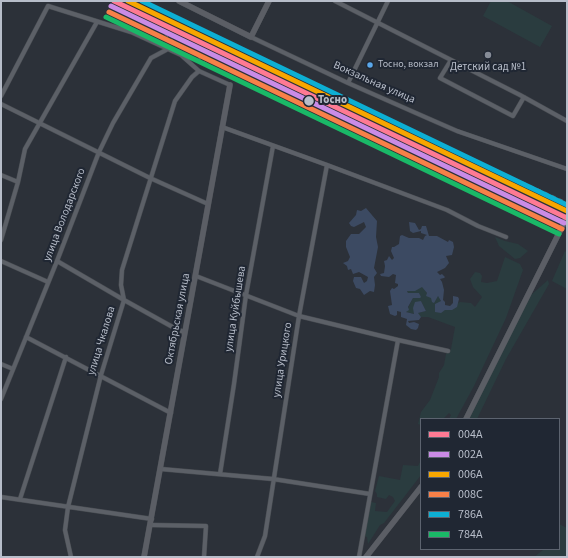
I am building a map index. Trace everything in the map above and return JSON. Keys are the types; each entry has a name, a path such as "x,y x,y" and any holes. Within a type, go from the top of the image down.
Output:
{"street":[{"name":"Вокзальная улица","path":"179,1 348,83 457,131 567,169"},
{"path":"251,37 269,1"},
{"path":"335,1 524,97 567,121"},
{"path":"348,83 388,1"},
{"path":"1,96 48,6 131,32 166,50 180,55 199,71 230,85"},
{"path":"1,240 18,182 25,149 97,22"},
{"name":"улица Володарского","path":"1,399 57,262 99,152 113,123 151,58 166,50"},
{"path":"451,60 440,78 513,116 524,97"},
{"name":"улица Чкалова","path":"71,557 65,530 68,507 101,375 124,300 121,285 122,270 175,101 192,77 199,71"},
{"name":"Октябрьская улица","path":"144,557 230,85"},
{"path":"1,104 40,122 150,178 208,204"},
{"path":"222,128 447,210 478,226 506,237"},
{"name":"улица Куйбышева","path":"220,474 246,295 273,146"},
{"name":"улица Урицкого","path":"257,557 265,536 299,316 327,165"},
{"path":"1,175 18,182"},
{"path":"467,418 567,217"},
{"path":"1,261 48,282"},
{"path":"57,262 178,330 185,332"},
{"path":"196,276 299,316 448,351"},
{"path":"26,337 171,413"},
{"path":"358,557 398,340"},
{"path":"20,499 66,357"},
{"path":"1,364 13,369"},
{"path":"161,469 273,479 370,494"},
{"path":"366,557 420,488"},
{"path":"1,497 151,522 206,526 204,557"}],"shaded area":[{"path":"491,1 507,1 552,26 540,47 483,16"},
{"path":"495,237 518,244 528,251 520,258 515,259 499,246"},
{"path":"565,251 567,253 567,289 552,281"},
{"path":"505,257 520,264 523,270 506,318 474,386 457,418 450,418 451,415 449,413 444,418 420,418 420,425 418,424 421,412 430,400 439,377 439,373 444,365 446,354 451,349 455,327 428,317 421,317 417,313 426,311 421,301 415,314 406,312 413,298 420,298 419,293 408,293 407,291 422,286 427,293 438,295 441,301 436,307 435,312 445,310 460,302 471,303 475,307 482,297 473,287 470,279 475,272 480,273 482,276 481,282 487,283 497,281"},
{"path":"548,280 549,284 506,359 477,418 469,418 481,391 531,295"},
{"path":"420,462 420,476 384,523 380,525 368,544 367,537 364,536 371,502 376,503 375,511 387,512 395,501 393,497 389,495 386,499 377,497 375,491 379,476 400,480 403,465 418,466"},
{"path":"560,524 567,528 567,557 534,557 543,550 560,550"}],"water":[{"path":"366,208 377,221 376,237 378,247 374,268 377,273 374,277 374,292 370,291 364,295 360,289 356,288 353,281 354,277 361,277 364,283 367,281 368,277 359,272 353,274 351,269 348,270 347,266 343,263 348,261 350,257 346,247 346,241 351,234 359,234 366,227 364,222 354,227 349,223 356,215 357,210 361,211"},
{"path":"409,222 415,223 419,230 422,226 426,226 429,236 437,236 448,242 449,240 453,242 454,247 452,255 446,256 449,263 445,268 437,272 445,277 440,279 444,290 443,300 445,305 450,306 453,303 453,296 458,297 459,299 457,307 452,310 445,310 441,313 435,312 435,304 441,301 438,296 434,303 432,302 431,298 426,296 427,293 422,287 415,291 407,291 408,293 419,293 421,297 413,298 408,307 409,310 406,312 414,314 413,308 415,302 421,301 426,311 418,313 421,317 419,320 408,321 409,323 414,322 419,324 416,330 411,329 406,325 407,319 401,317 401,312 397,311 397,315 395,316 390,314 388,306 392,305 390,291 392,288 394,289 398,286 398,284 395,283 396,275 393,274 389,277 381,276 380,274 384,273 384,261 387,260 389,256 392,260 394,258 391,251 392,247 399,244 400,236 402,235 409,238 419,238 423,240 427,235 421,233 421,231 413,233 410,231"}],"railway":[{"path":"158,30 212,67 306,113"},
{"path":"523,182 567,202"}],"transit line":[{"name":"004А","path":"114,1 567,218"},
{"name":"006А","path":"128,1 567,211"},
{"name":"786А","path":"142,1 567,205"},
{"name":"002А","path":"111,6 564,223"},
{"name":"008С","path":"109,12 562,229"},
{"name":"784А","path":"106,17 559,234"}],"place":[{"name":"Детский сад №1","path":"488,55"},
{"name":"Тосно, вокзал","path":"370,65"},
{"name":"Тосно","path":"309,101"}]}
